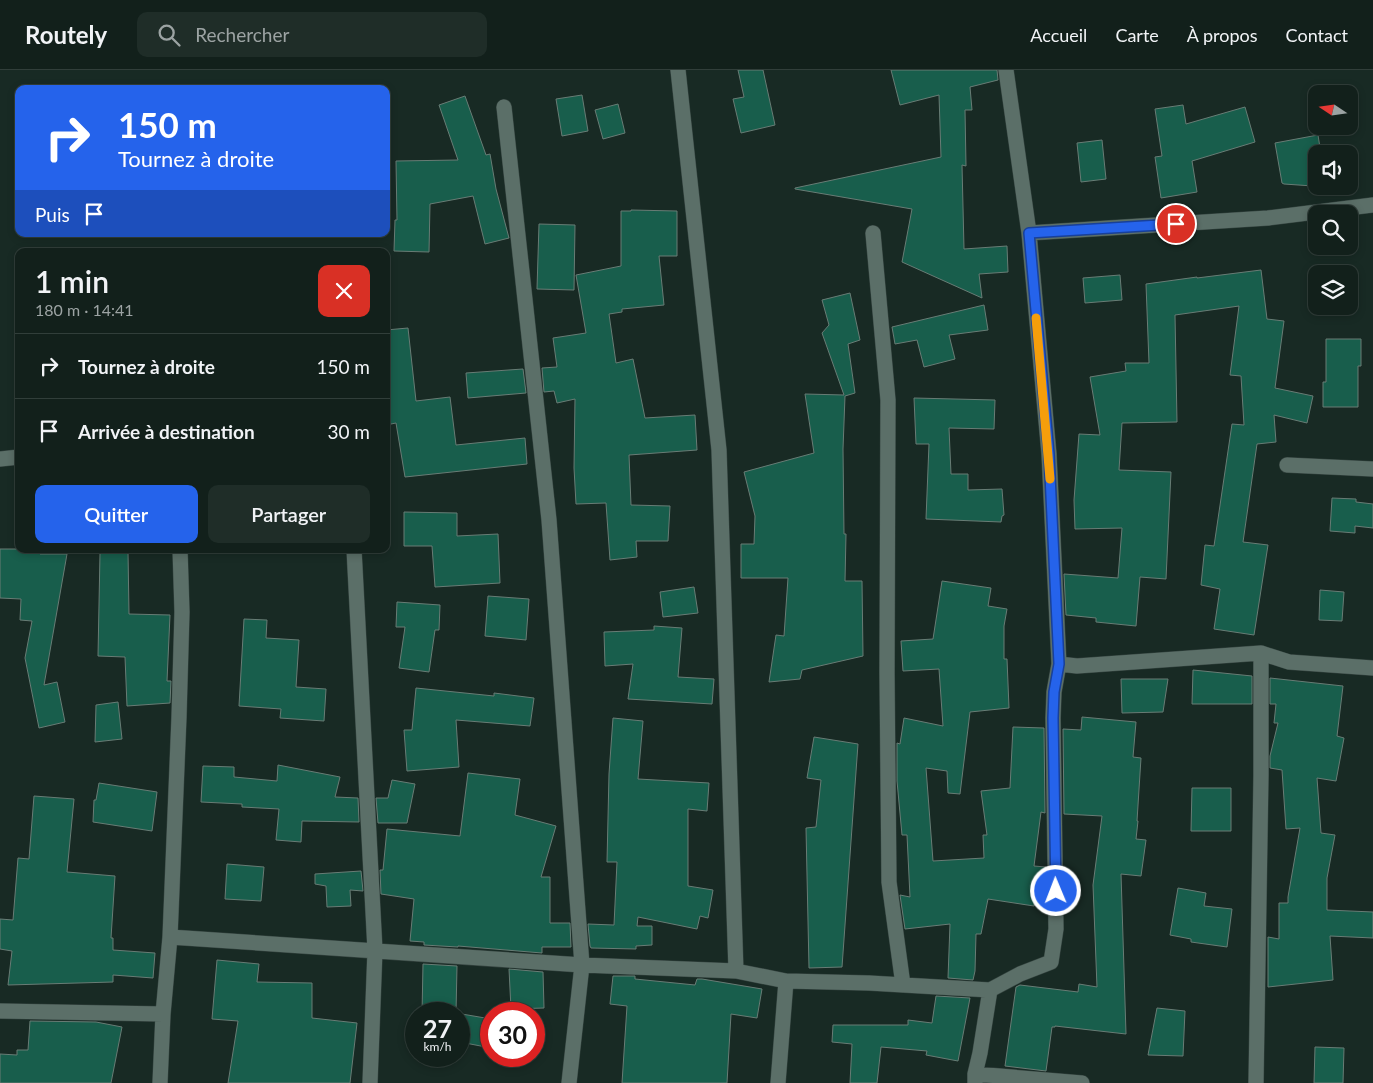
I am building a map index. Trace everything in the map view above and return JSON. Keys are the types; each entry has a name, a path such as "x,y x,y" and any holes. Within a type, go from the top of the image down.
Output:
{"street":[{"path":"678,70 719,450 736,971"},
{"path":"170,937 582,965 736,971 786,981 990,990 1020,974 1051,962 1056,930 1053,718 1054,692 1059,664 1049,454 1029,233 1006,70"},
{"path":"504,107 549,520 582,965 569,1083"},
{"path":"1029,233 1268,218 1373,205"},
{"path":"873,233 888,400 887,673 889,882 903,985"},
{"path":"0,459 15,457"},
{"path":"1287,465 1373,469"},
{"path":"160,1083 163,1014 170,937 182,631 180,553"},
{"path":"354,553 375,950 370,1083"},
{"path":"1059,664 1077,666 1261,653 1290,662 1373,668"},
{"path":"1256,1083 1261,653"},
{"path":"778,1083 786,981"},
{"path":"990,990 975,1078 1082,1083"},
{"path":"0,1012 163,1014"}],"building":[{"path":"738,70 763,70 775,125 741,133 733,99 744,97"},
{"path":"891,70 997,70 998,80 970,87 972,110 965,110 966,166 962,165 964,249 1007,246 1008,272 979,274 982,298 902,262 912,209 795,189 941,157 939,95 900,105"},
{"path":"582,95 588,131 562,136 556,99"},
{"path":"465,96 486,155 490,154 496,189 509,238 485,244 473,196 430,204 429,252 394,251 395,220 397,220 396,161 458,160 439,105"},
{"path":"618,104 625,133 603,139 595,110"},
{"path":"1183,105 1186,124 1245,107 1255,142 1192,161 1197,192 1161,198 1155,157 1162,156 1155,109"},
{"path":"1318,135 1320,145 1308,145 1308,186 1282,183 1275,143"},
{"path":"1102,140 1106,179 1081,182 1077,143"},
{"path":"621,211 677,211 677,256 659,256 664,305 622,309 622,312 609,314 616,363 633,359 645,418 695,415 697,450 629,455 631,505 670,506 668,541 636,541 637,557 610,560 606,503 576,504 574,468 575,399 557,403 554,391 544,392 542,368 557,367 553,338 586,333 576,275 621,266"},
{"path":"539,224 575,225 574,290 537,289"},
{"path":"1261,270 1267,319 1284,321 1275,388 1313,396 1307,423 1274,415 1276,442 1257,444 1243,542 1268,545 1254,635 1214,629 1220,589 1201,585 1205,545 1214,546 1232,424 1244,425 1241,376 1230,375 1239,306 1175,315 1177,422 1122,423 1119,470 1171,472 1166,579 1140,577 1136,626 1096,622 1096,618 1066,615 1064,574 1118,578 1122,528 1075,529 1074,500 1079,434 1100,435 1090,377 1126,371 1125,363 1149,363 1146,284"},
{"path":"1120,275 1122,300 1085,303 1083,278"},
{"path":"850,293 860,340 848,344 855,393 845,396 843,449 844,534 846,534 845,581 862,581 863,656 802,670 800,679 769,682 776,635 784,636 788,578 741,578 741,544 754,544 755,516 744,472 814,453 805,394 844,395 822,333 829,325 822,300"},
{"path":"984,305 988,330 949,335 955,359 924,367 917,340 895,344 892,327"},
{"path":"408,328 416,401 450,397 456,445 525,438 527,464 405,477 396,423 390,424 390,330"},
{"path":"1326,339 1361,339 1361,366 1358,366 1358,407 1323,407 1323,382 1326,382"},
{"path":"523,369 526,393 468,398 466,373"},
{"path":"914,398 995,400 994,429 949,428 951,474 968,474 968,490 1002,489 1004,515 1001,522 926,519 929,444 916,444"},
{"path":"1332,498 1356,499 1356,502 1373,504 1373,528 1355,526 1355,533 1330,531"},
{"path":"404,512 457,513 457,536 498,534 500,583 435,587 432,546 404,546"},
{"path":"0,549 15,549 15,553 67,554 44,685 57,682 65,722 39,728 25,658 32,621 20,620 21,599 0,598"},
{"path":"100,553 128,553 129,614 170,615 167,681 171,681 170,703 127,706 125,657 98,656"},
{"path":"942,581 991,588 988,606 1007,609 1004,626 1004,659 1007,659 1009,708 970,712 960,794 948,793 947,771 926,768 933,861 984,858 983,835 987,835 981,791 1010,788 1013,727 1044,728 1045,813 1041,812 1034,866 1046,867 1044,896 1035,896 1034,906 988,899 981,934 976,934 973,980 948,978 950,924 905,929 900,895 910,897 907,835 902,835 897,781 897,743 900,744 904,718 943,726 939,669 903,671 901,641 933,639"},
{"path":"694,587 698,613 663,617 660,592"},
{"path":"1320,590 1344,592 1342,621 1319,620"},
{"path":"488,596 529,599 526,640 485,636"},
{"path":"397,602 440,605 439,630 435,630 429,672 399,668 405,627 396,627"},
{"path":"244,619 267,620 266,638 299,640 296,687 326,689 324,721 280,718 281,709 239,706"},
{"path":"654,626 682,628 678,677 714,679 712,704 628,699 633,664 605,666 604,632 654,630"},
{"path":"1193,670 1252,676 1252,704 1192,704"},
{"path":"1270,678 1343,686 1337,736 1344,738 1336,781 1317,778 1321,833 1335,835 1327,878 1327,910 1373,912 1373,938 1330,936 1333,980 1268,987 1268,937 1279,939 1279,903 1288,903 1300,828 1286,829 1282,770 1270,768 1270,756 1278,723 1274,723 1276,704 1270,704"},
{"path":"1121,679 1168,679 1163,712 1122,713"},
{"path":"416,688 494,696 494,693 534,698 530,726 456,720 459,767 407,771 404,730 412,730"},
{"path":"118,702 122,739 95,742 96,705"},
{"path":"1082,717 1136,722 1133,757 1141,758 1136,839 1146,840 1141,876 1121,874 1126,1034 1055,1026 1052,1027 1046,1071 1005,1066 1016,987 1020,985 1078,992 1079,984 1097,987 1093,885 1102,816 1064,814 1063,729 1081,730"},
{"path":"613,718 643,721 638,779 709,783 707,811 688,809 688,886 713,890 708,918 700,916 697,929 638,917 637,926 652,926 652,945 636,946 636,949 591,948 590,946 588,924 614,925 617,862 607,862 609,774"},
{"path":"814,737 858,744 842,967 809,968 806,828 816,827 821,780 807,778"},
{"path":"278,765 340,777 335,797 358,798 359,822 302,821 301,842 276,840 279,809 242,807 242,804 201,802 203,766 234,767 234,777 277,781"},
{"path":"468,773 520,779 515,815 556,826 541,877 550,877 550,923 570,923 571,947 542,947 542,953 424,945 424,942 410,941 414,899 381,894 380,870 383,870 387,829 460,836"},
{"path":"392,780 415,784 407,823 378,823 376,798 388,798"},
{"path":"99,783 157,792 152,831 93,822 94,800 96,800"},
{"path":"1192,788 1231,788 1231,831 1191,831"},
{"path":"34,796 74,799 67,872 115,876 111,938 113,938 113,950 155,953 153,978 113,975 113,982 8,985 12,951 0,949 0,919 13,920 18,858 29,859"},
{"path":"227,864 264,867 261,901 225,899"},
{"path":"361,871 363,891 350,890 351,906 327,907 326,886 315,884 315,874"},
{"path":"1178,888 1206,893 1204,906 1232,909 1227,947 1191,942 1191,939 1170,935"},
{"path":"217,960 259,964 257,982 312,983 312,1018 357,1023 350,1083 228,1083 238,1021 212,1019"},
{"path":"423,964 457,966 456,1002 422,1002"},
{"path":"509,969 543,972 544,1002 511,1002"},
{"path":"613,976 635,976 635,979 695,985 697,979 702,979 762,989 757,1018 731,1014 727,1083 622,1083 627,1006 610,1004"},
{"path":"936,996 970,998 958,1061 926,1055 927,1051 881,1047 877,1083 850,1083 852,1044 832,1042 833,1025 908,1025 908,1020 932,1023"},
{"path":"1157,1008 1185,1011 1183,1056 1148,1055"},
{"path":"470,1015 480,1017 480,1046 470,1044"},
{"path":"30,1021 96,1022 122,1027 111,1083 0,1083 0,1054 17,1055 17,1050 28,1050"},
{"path":"1315,1047 1344,1048 1343,1083 1314,1083"}],"slow traffic":[{"path":"1036,318 1050,479"}],"route":[{"path":"1056,891 1053,718 1054,692 1059,664 1049,454 1029,233 1176,224"}]}
